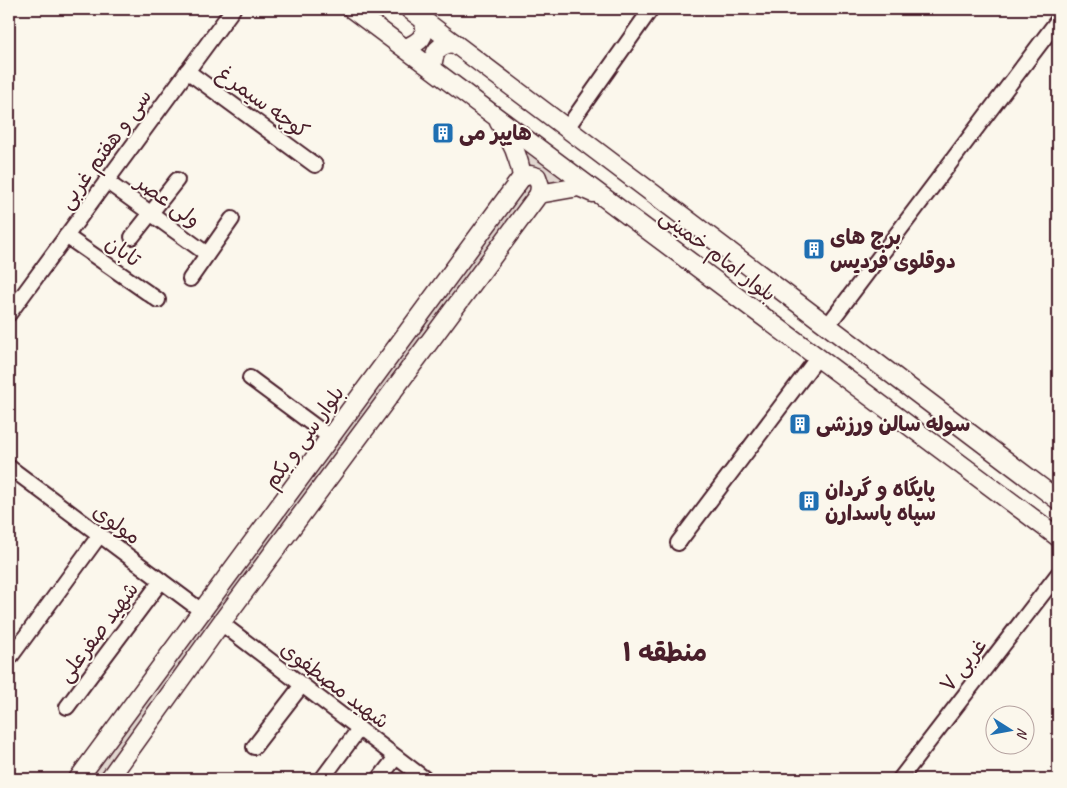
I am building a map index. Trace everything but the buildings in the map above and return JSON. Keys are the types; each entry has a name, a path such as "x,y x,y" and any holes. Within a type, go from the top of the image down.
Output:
{"main road":[{"name":"بلوار امام خمینی","path":"352,9 1058,537"},
{"name":"بلوار امام خمینی","path":"409,9 1058,500"},
{"path":"406,48 421,40 425,33 426,21"},
{"path":"432,68 433,57 437,49 444,44 454,43"},
{"path":"493,113 516,152 522,177 530,175 537,177 540,186 539,194 579,187 601,196"},
{"name":"بلوار سی و یکم","path":"78,779 522,177"},
{"name":"بلوار سی و یکم","path":"109,779 221,623 539,194"}],"street":[{"name":"سی و هفتم غربی","path":"9,314 233,9"},
{"path":"567,128 651,9"},
{"path":"828,325 1058,20"},
{"name":"کوچه سیمرغ","path":"187,71 315,165"},
{"path":"132,237 177,180"},
{"name":"ولی عصر","path":"106,181 207,254"},
{"path":"190,279 232,219"},
{"name":"تابان","path":"66,236 158,300"},
{"path":"678,542 818,357"},
{"path":"250,378 331,438"},
{"name":"مولوی","path":"9,467 203,612"},
{"path":"9,660 99,536"},
{"name":"۷ غربی","path":"900,779 1058,574"},
{"name":"شهید صفرعلی","path":"67,707 161,581"},
{"name":"شهید مصطفوی","path":"221,623 425,779"},
{"path":"254,747 302,685"},
{"path":"322,779 359,729"},
{"path":"379,779 396,757"}],"shaded area":[{"path":"510,129 581,184 544,190 525,172"},
{"path":"524,180 537,187 106,779 82,779"}],"place":[{"name":"هایپر می","path":"443,133"},
{"name":"برج های دوقلوی فردیس","path":"814,249"},
{"name":"سوله سالن ورزشی","path":"800,424"},
{"name":"پایگاه و گردان سپاه پاسدارن","path":"809,501"}],"district":[{"name":"منطقه ۱","path":"665,652"}]}
